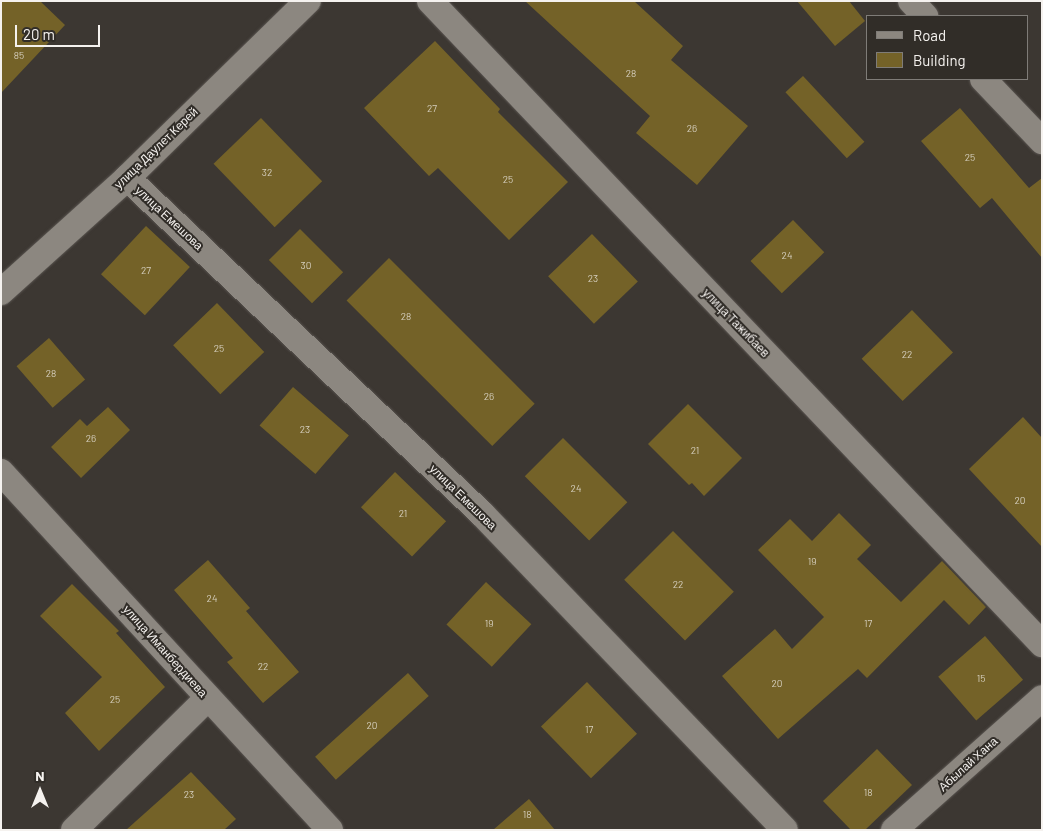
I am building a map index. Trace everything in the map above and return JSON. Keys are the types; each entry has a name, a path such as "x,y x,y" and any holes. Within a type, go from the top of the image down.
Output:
{"street":[{"name":"улица Даулет Керей","path":"1,292 126,178 308,1"},
{"name":"улица Тажибаев","path":"430,1 1042,644"},
{"path":"911,1 924,15"},
{"path":"984,80 1042,141"},
{"name":"улица Емешова","path":"126,178 483,515 785,830"},
{"name":"улица Иманбердиева","path":"1,472 330,830"},
{"path":"74,830 208,698"},
{"name":"Абылай Хана","path":"894,830 1042,698"}],"building":[{"path":"1,1 40,1 65,25 1,93"},
{"path":"525,1 634,1 683,46 671,60 748,126 697,185 636,133 650,116"},
{"path":"797,1 849,1 865,21 835,46"},
{"path":"435,41 500,109 498,112 568,182 509,240 438,168 429,176 364,108"},
{"path":"803,76 864,142 847,158 785,92"},
{"path":"960,108 1029,188 1042,178 1042,258 992,198 980,208 921,141"},
{"path":"261,118 322,181 275,227 214,164"},
{"path":"793,220 824,252 782,293 751,261"},
{"path":"146,226 190,267 145,315 101,274"},
{"path":"300,229 343,272 312,303 269,260"},
{"path":"592,234 638,281 594,324 548,276"},
{"path":"389,258 535,404 492,446 347,300"},
{"path":"217,303 264,352 220,394 173,345"},
{"path":"912,310 953,352 903,401 862,359"},
{"path":"49,338 85,380 53,408 17,366"},
{"path":"293,387 349,436 315,474 260,425"},
{"path":"688,404 742,458 704,496 692,483 689,485 648,444"},
{"path":"108,407 130,430 81,478 51,447 80,419 87,426"},
{"path":"1023,417 1042,438 1042,547 969,469"},
{"path":"563,438 627,502 589,541 525,476"},
{"path":"395,472 446,521 412,557 361,507"},
{"path":"839,513 871,545 857,559 901,602 942,561 986,607 969,625 944,600 867,678 858,669 778,739 722,676 775,629 792,649 824,617 758,550 790,519 812,541"},
{"path":"673,531 734,592 685,641 624,580"},
{"path":"208,560 250,608 246,611 299,672 263,703 227,662 233,658 174,590"},
{"path":"486,582 531,624 492,667 446,624"},
{"path":"72,584 119,631 116,633 165,687 99,751 65,713 102,677 40,616"},
{"path":"985,636 1023,680 976,720 938,677"},
{"path":"408,673 429,696 336,780 315,757"},
{"path":"587,682 637,734 591,778 541,726"},
{"path":"877,749 912,785 865,830 851,830 823,801"},
{"path":"191,772 236,819 224,830 126,830"},
{"path":"529,799 555,830 493,830"}]}
